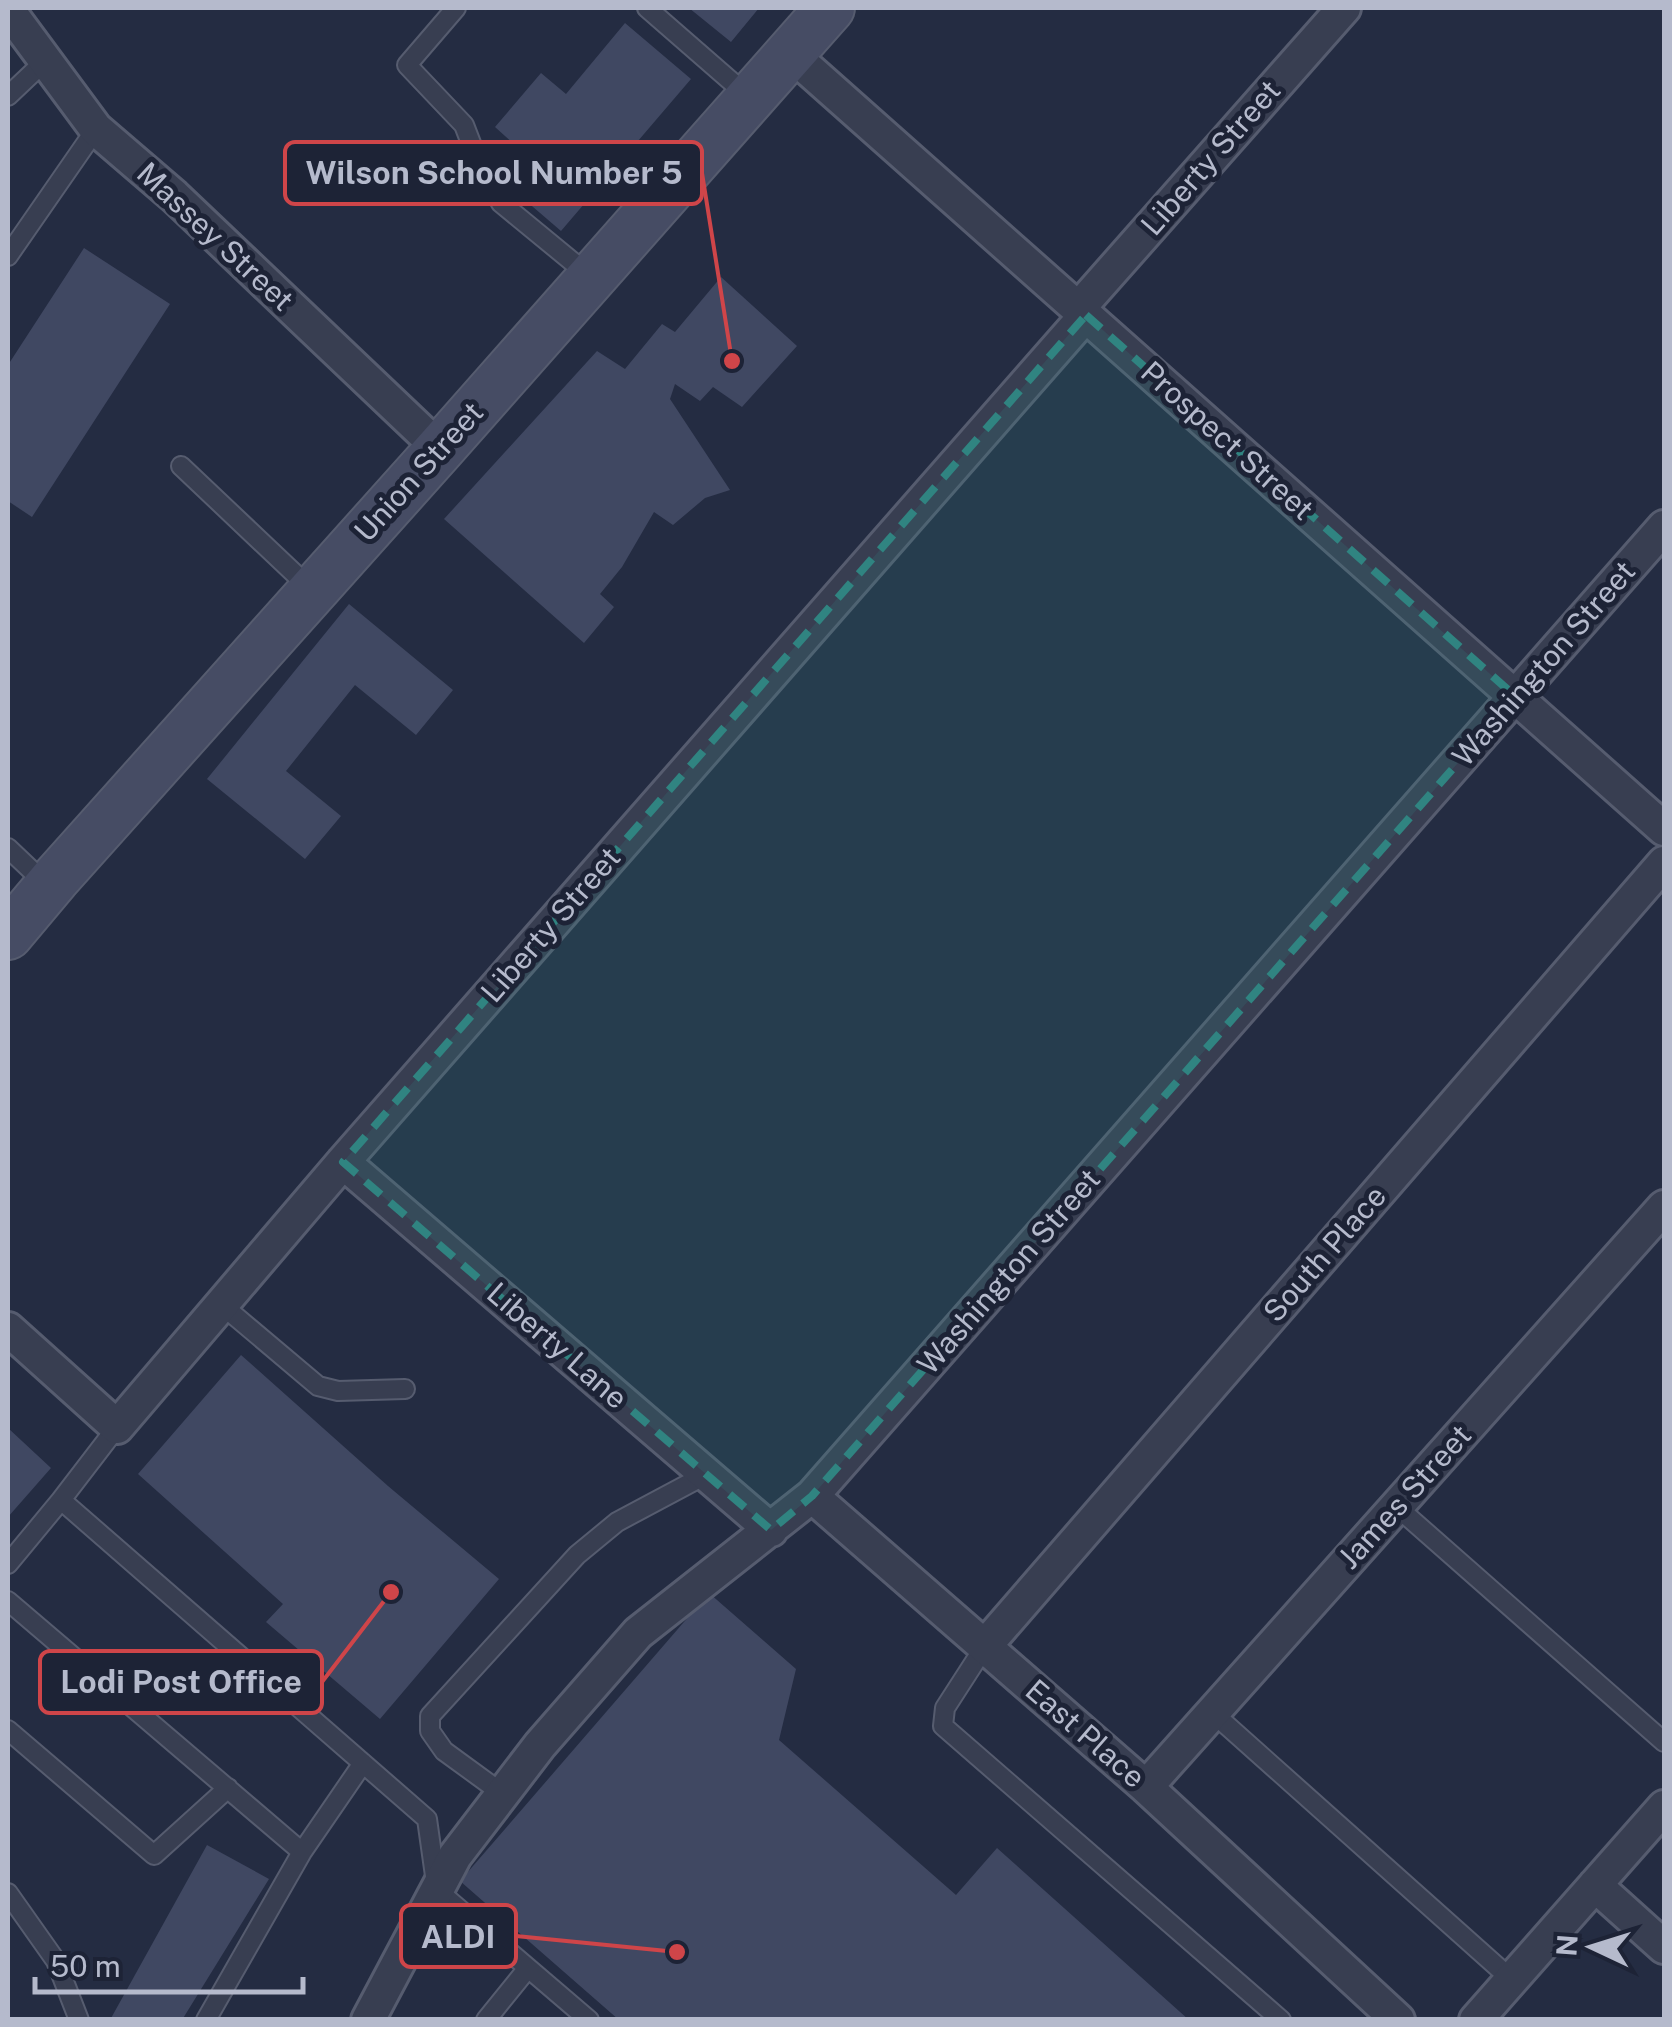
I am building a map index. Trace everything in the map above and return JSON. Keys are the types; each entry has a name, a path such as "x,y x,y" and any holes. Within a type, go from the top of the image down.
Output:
{"street":[{"name":"Union Street","path":"8,935 830,8"},
{"name":"Liberty Street","path":"116,1427 1344,8"},
{"name":"Massey Street","path":"8,10 96,129 174,196 440,449"},
{"name":"Prospect Street","path":"789,52 1664,829"},
{"name":"Washington Street","path":"368,2020 456,1856 540,1746 638,1633 812,1496 1664,527"},
{"name":"South Place","path":"985,1646 1664,862"},
{"name":"Liberty Lane","path":"344,1162 772,1530"},
{"name":"James Street","path":"1146,1788 1664,1208"},
{"path":"8,1329 116,1427"},
{"name":"East Place","path":"812,1496 1146,1788 1398,2020"},
{"path":"1476,2020 1664,1807"},
{"path":"1596,1886 1664,1947"}],"lane":[{"path":"456,8 407,66 464,125 479,164 501,203 592,277"},
{"path":"647,8 750,98"},
{"path":"8,96 45,61"},
{"path":"8,256 96,129"},
{"path":"181,466 313,591"},
{"path":"8,848 49,886"},
{"path":"222,1306 318,1386 338,1390 404,1389"},
{"path":"8,1564 116,1427"},
{"path":"503,1794 444,1752 430,1732 430,1716 577,1556 617,1522 707,1474"},
{"path":"61,1500 427,1819 437,1890 589,2020"},
{"path":"1397,1507 1664,1742"},
{"path":"8,1601 302,1852"},
{"path":"985,1646 945,1708 943,1726 1280,2020"},
{"path":"1213,1713 1511,1979"},
{"path":"8,1730 154,1855 228,1788"},
{"path":"206,2020 302,1852 364,1764"},
{"path":"8,1893 56,1961 79,2020"},
{"path":"486,2020 528,1968"}],"highlighted area":[{"path":"1086,315 1516,697 812,1496 771,1530 343,1162"}],"building":[{"path":"689,8 759,8 731,42"},
{"path":"625,23 691,79 561,231 491,171 514,144 495,127 541,73 566,94"},
{"path":"84,248 170,304 32,517 8,501 8,365"},
{"path":"721,277 797,346 742,407 713,387 700,401 675,384 670,399 730,490 705,498 673,525 654,512 622,567 600,594 614,607 584,643 444,519 597,351 625,369 662,324 675,332"},
{"path":"349,604 453,690 416,735 355,685 286,771 341,816 305,859 207,779"},
{"path":"241,1355 499,1579 380,1719 266,1622 283,1604 138,1474"},
{"path":"8,1428 51,1468 8,1517"},
{"path":"709,1593 796,1669 779,1740 956,1895 997,1848 1189,2020 619,2020 460,1881"},
{"path":"207,1845 269,1879 182,2020 110,2020"}],"place":[{"name":"Wilson School Number 5","path":"732,361"},
{"name":"Lodi Post Office","path":"391,1592"},
{"name":"ALDI","path":"677,1952"}]}
